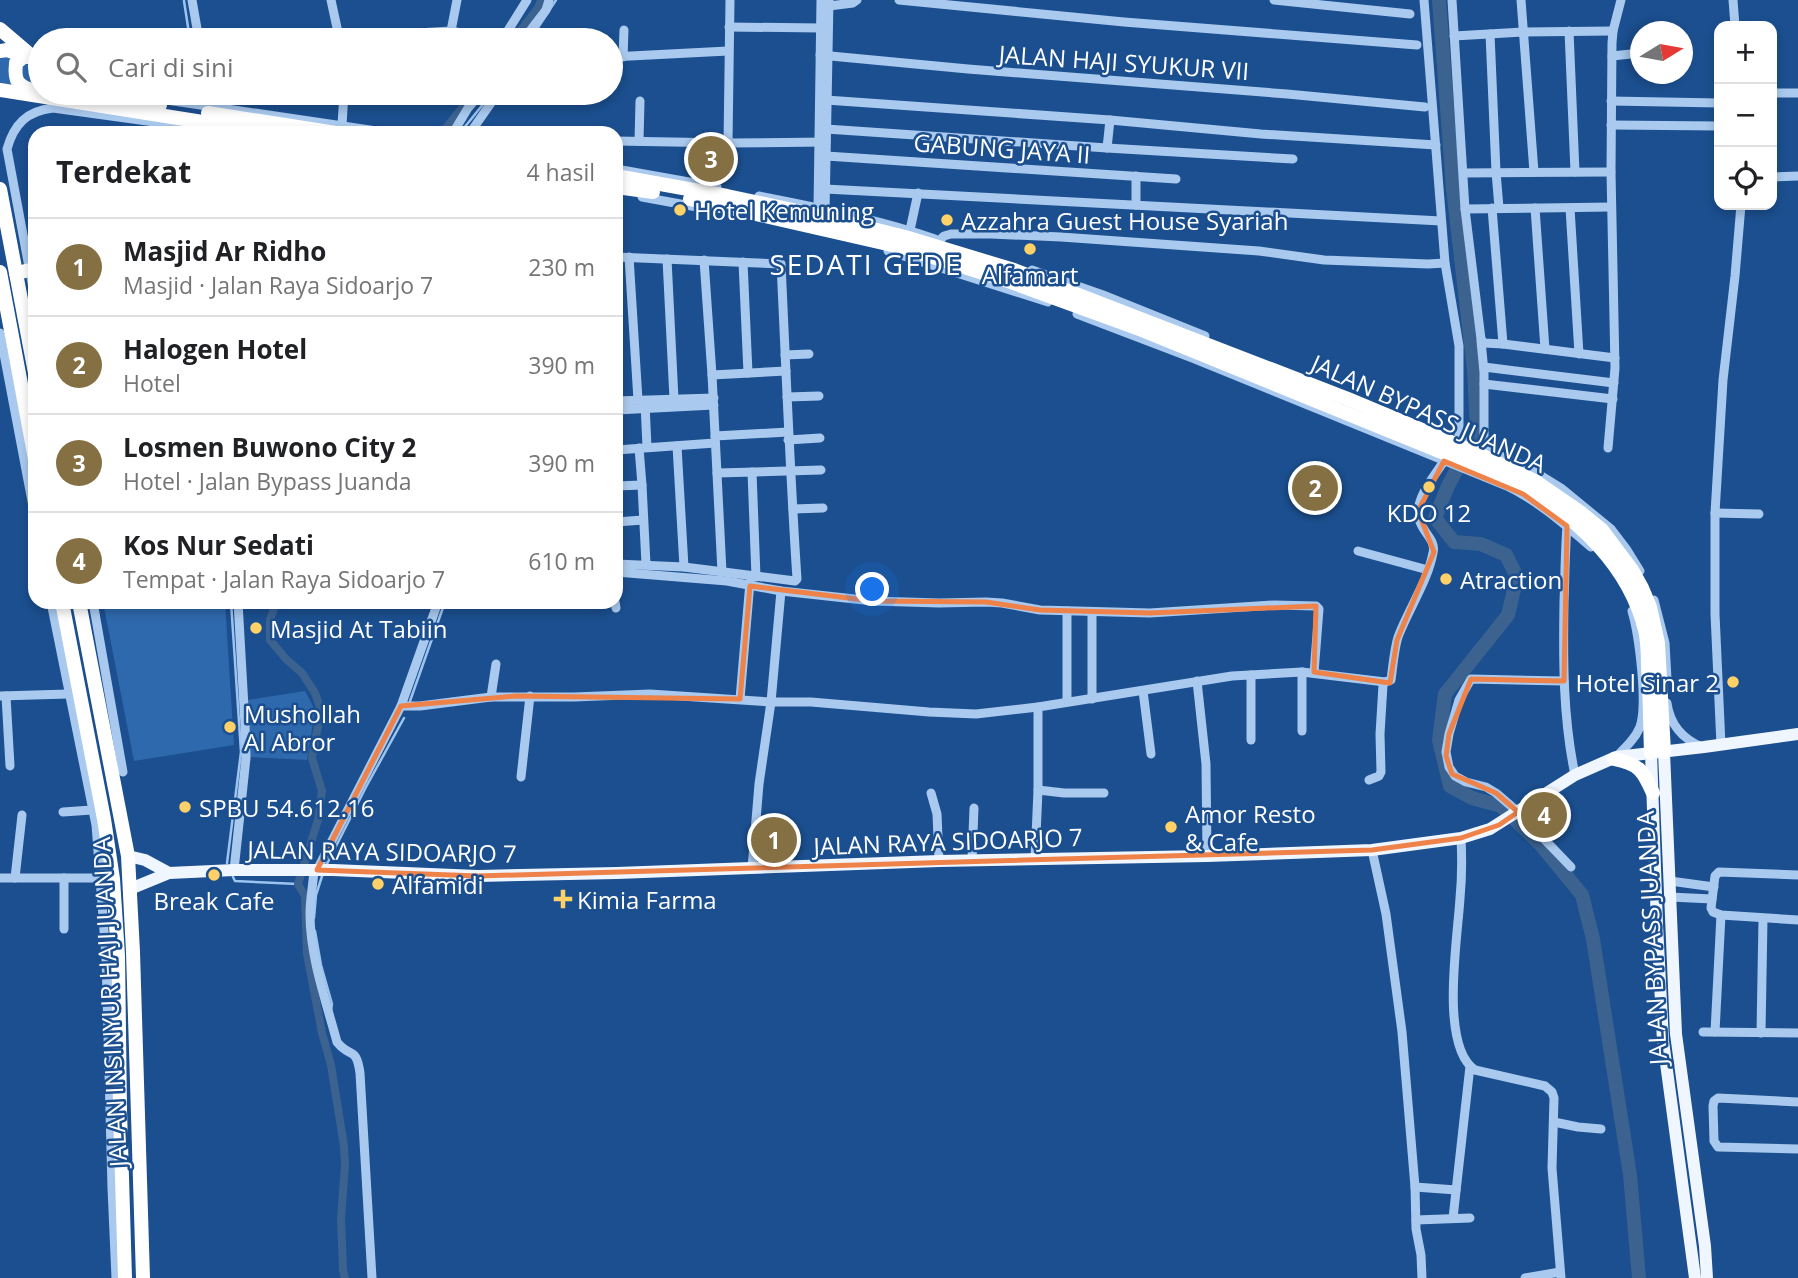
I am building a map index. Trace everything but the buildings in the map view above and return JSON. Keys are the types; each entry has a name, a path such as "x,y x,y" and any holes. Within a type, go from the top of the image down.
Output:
{"highway":[{"path":"0,29 28,52"},
{"path":"0,51 7,50 28,57"},
{"path":"28,58 22,58 16,63 16,70 18,82 28,89"},
{"path":"0,90 28,94"},
{"path":"108,105 209,119 257,116 320,126"},
{"path":"152,105 241,126"},
{"name":"JALAN BYPASS JUANDA","path":"623,177 734,194 823,216 905,248 1144,326 1472,459 1535,481 1612,537 1642,588 1663,654 1658,752"},
{"path":"0,189 23,271 28,314"},
{"name":"JALAN BYPASS JUANDA","path":"623,189 799,226 823,216"},
{"path":"0,272 28,422"},
{"name":"JALAN BYPASS JUANDA","path":"1472,459 1525,486 1549,502 1571,526 1600,546 1616,566 1639,608 1647,641 1658,752"},
{"name":"JALAN INSINYUR HAJI JUANDA","path":"63,609 97,818 113,879 112,957 125,1278"},
{"name":"JALAN INSINYUR HAJI JUANDA","path":"80,609 128,856 143,1278"},
{"path":"70,649 87,646"},
{"path":"1615,758 1636,765 1653,793"},
{"path":"120,1110 139,1110"}],"main road":[{"name":"JALAN RAYA SIDOARJO 7","path":"130,889 169,873 234,870 478,876 939,860 1207,856 1372,850 1461,838 1490,830 1574,775 1615,758 1798,734"},
{"name":"JALAN BYPASS JUANDA","path":"1658,752 1653,793 1663,1041 1695,1278"},
{"name":"JALAN BYPASS JUANDA","path":"1658,752 1670,881 1677,1042 1707,1278"},
{"name":"JALAN RAYA SIDOARJO 7","path":"128,856 145,860 169,873"}],"street":[{"path":"192,0 197,28"},
{"path":"331,0 337,28"},
{"path":"451,28 457,0"},
{"path":"510,28 527,0"},
{"path":"532,28 546,10 549,0"},
{"path":"728,143 730,0"},
{"path":"826,2 853,3 857,0"},
{"path":"899,0 1124,23 1417,44"},
{"path":"1274,0 1410,15"},
{"path":"401,706 491,697 650,694 971,714 1038,707 1251,675 1302,672 1385,682 1391,680 1397,640 1422,588 1434,545 1420,524 1418,511 1422,498 1453,451 1458,338 1445,263 1424,0"},
{"path":"1452,0 1465,209 1484,367 1484,384 1472,459 1453,451"},
{"path":"1521,0 1534,172"},
{"path":"1608,448 1615,358 1611,207 1612,56 1613,31 1620,0"},
{"path":"1733,0 1735,21"},
{"path":"823,216 826,100 821,28 826,2"},
{"path":"823,216 826,2"},
{"path":"0,22 28,51"},
{"path":"729,27 821,28"},
{"path":"624,30 623,57 728,51"},
{"path":"1454,36 1613,31"},
{"path":"1569,32 1575,172"},
{"path":"1490,34 1495,208 1503,344"},
{"path":"1612,56 1630,54"},
{"name":"JALAN HAJI SYUKUR VII","path":"824,55 1425,107"},
{"path":"1777,93 1798,93"},
{"path":"639,100 639,141"},
{"path":"826,100 1436,145"},
{"path":"1611,101 1714,103"},
{"path":"168,105 209,119"},
{"path":"339,126 342,105"},
{"path":"457,126 471,105"},
{"path":"475,126 490,105"},
{"path":"28,283 23,271 8,149 20,122 34,112 53,108 209,119"},
{"path":"1107,149 1110,120"},
{"path":"1611,125 1714,126"},
{"path":"826,129 1293,159"},
{"path":"623,141 823,141"},
{"name":"GABUNG JAYA II","path":"826,156 1176,179"},
{"path":"623,170 734,194"},
{"path":"1464,173 1611,172"},
{"path":"1136,176 1136,205"},
{"path":"1777,177 1798,176"},
{"path":"825,189 1441,221"},
{"path":"623,192 639,193"},
{"path":"910,230 918,193"},
{"path":"1465,209 1611,207"},
{"path":"1535,208 1545,349"},
{"path":"1570,208 1579,354"},
{"path":"1721,745 1715,614 1715,513 1723,380 1741,210"},
{"path":"823,216 910,230 1016,264 1102,295 1144,326"},
{"path":"799,226 878,247 1049,303 1144,326"},
{"path":"939,241 951,234 991,234 1215,247 1324,260 1445,263"},
{"path":"623,257 780,264 797,580 727,581 623,573"},
{"path":"629,257 642,403 646,564"},
{"path":"667,258 674,399"},
{"path":"704,260 722,572"},
{"path":"743,262 748,373"},
{"path":"0,333 28,480"},
{"path":"1481,341 1615,358"},
{"path":"785,355 809,354"},
{"path":"1484,367 1614,383"},
{"path":"712,374 786,371"},
{"path":"1484,384 1613,399"},
{"path":"787,397 819,396"},
{"path":"623,408 674,399 714,402"},
{"path":"623,402 714,402"},
{"path":"623,449 677,446 715,439 788,436 820,438"},
{"path":"677,446 684,568"},
{"path":"717,473 821,470"},
{"path":"740,699 752,580 752,472"},
{"path":"623,486 642,485"},
{"path":"793,509 823,508"},
{"path":"1715,513 1759,514"},
{"path":"623,521 643,520"},
{"path":"1571,526 1563,649 1569,744 1574,775"},
{"path":"1571,526 1598,554 1618,581 1629,603 1637,631 1643,716 1637,733 1615,758"},
{"path":"1357,551 1428,570"},
{"path":"623,564 722,572 781,591 873,601 986,602 1040,610 1150,613 1273,605 1316,606 1319,609 1314,673"},
{"path":"751,868 781,591"},
{"name":"JALAN INSINYUR HAJI JUANDA","path":"52,609 68,694 97,818 101,877 112,957 111,1161 116,1278"},
{"path":"94,609 123,772"},
{"path":"234,870 246,758 238,609"},
{"path":"373,1278 358,1060 353,1053 339,1045 314,951 310,914 319,870 401,706 436,609"},
{"path":"1067,611 1067,702"},
{"path":"1092,612 1092,699"},
{"path":"1663,654 1668,711 1676,728 1691,742 1704,747"},
{"path":"491,697 496,664"},
{"path":"1302,672 1302,731"},
{"path":"1251,675 1251,740"},
{"path":"1564,681 1471,679 1459,699 1446,752 1449,766 1455,776 1496,793 1571,867"},
{"path":"1197,681 1206,764 1207,856"},
{"path":"1369,780 1379,776 1381,772 1382,689 1385,682"},
{"path":"1143,691 1151,754"},
{"path":"10,766 3,696 68,694"},
{"path":"521,777 530,696"},
{"path":"1035,859 1038,707"},
{"path":"1038,790 1104,793"},
{"path":"931,793 937,814 939,860"},
{"path":"972,860 974,808"},
{"path":"63,813 97,818"},
{"path":"15,878 22,815"},
{"path":"1461,838 1461,898 1452,986 1462,1053 1475,1070 1545,1086 1553,1094 1552,1168 1560,1275 1525,1278"},
{"path":"1372,850 1387,914 1402,1032 1422,1278"},
{"path":"1798,875 1719,872 1715,876 1712,899 1713,912 1721,915 1798,920"},
{"path":"0,878 101,877"},
{"path":"64,878 64,929"},
{"path":"1670,881 1714,887"},
{"path":"1686,898 1687,883"},
{"path":"1670,897 1712,899"},
{"path":"1715,1032 1721,915"},
{"path":"1761,1033 1763,919"},
{"path":"1703,1031 1798,1033"},
{"path":"1452,1218 1470,1066"},
{"path":"1798,1102 1718,1098 1713,1106 1714,1141 1718,1147 1798,1149"},
{"path":"1554,1122 1601,1129"},
{"path":"1415,1187 1455,1190"},
{"path":"1416,1220 1470,1218"}],"highlighted area":[{"path":"1444,461 1523,494 1567,526 1564,681 1471,679 1449,734 1446,756 1452,774 1496,793 1518,812 1499,825 1461,838 1372,850 478,876 317,870 401,706 516,696 740,699 750,586 873,601 986,602 1040,610 1150,613 1316,606 1314,672 1390,683 1397,640 1434,552 1418,511"}],"shaded area":[{"path":"0,54 28,63 28,90 0,87"},
{"path":"104,609 225,609 234,745 134,761"},
{"path":"305,691 315,710 307,760 250,757 248,700"}],"waterway":[{"path":"522,28 541,0"},
{"path":"538,28 556,0"},
{"path":"1439,0 1453,189 1474,370 1477,431 1448,486 1435,518 1454,542 1481,544 1506,555 1517,577 1508,615 1445,694 1439,740 1450,786 1472,798 1501,806 1541,845 1582,895 1593,939 1630,1175 1639,1278"},
{"path":"184,1 188,28"},
{"path":"448,126 464,105"},
{"path":"466,126 482,105"},
{"path":"227,863 241,752 231,609"},
{"path":"274,609 270,620 270,640 302,673 315,693 321,710 312,758 322,791 318,820 298,884 305,896 307,954 331,1065 344,1146 341,1219 345,1278"},
{"path":"410,701 443,609"},
{"path":"327,864 404,718"},
{"path":"314,918 316,895 323,873"},
{"path":"233,877 235,881 298,884"},
{"path":"315,931 332,1004 331,1010"}],"place":[{"name":"Losmen Buwono City 2","path":"711,159"},
{"name":"Hotel Kemuning","path":"680,210"},
{"name":"Azzahra Guest House Syariah","path":"947,220"},
{"name":"Alfamart","path":"1030,249"},
{"name":"KDO 12","path":"1429,487"},
{"name":"Halogen Hotel","path":"1315,488"},
{"name":"Atraction","path":"1446,579"},
{"name":"Masjid At Tabiin","path":"256,628"},
{"name":"Hotel Sinar 2","path":"1733,682"},
{"name":"Mushollah Al Abror","path":"230,727"},
{"name":"SPBU 54.612.16","path":"185,807"},
{"name":"Kos Nur Sedati","path":"1544,815"},
{"name":"Amor Resto & Cafe","path":"1171,827"},
{"name":"Masjid Ar Ridho","path":"774,840"},
{"name":"Break Cafe","path":"214,875"},
{"name":"Alfamidi","path":"378,884"},
{"name":"Kimia Farma","path":"563,899"}],"district":[{"name":"SEDATI GEDE","path":"866,264"}]}
